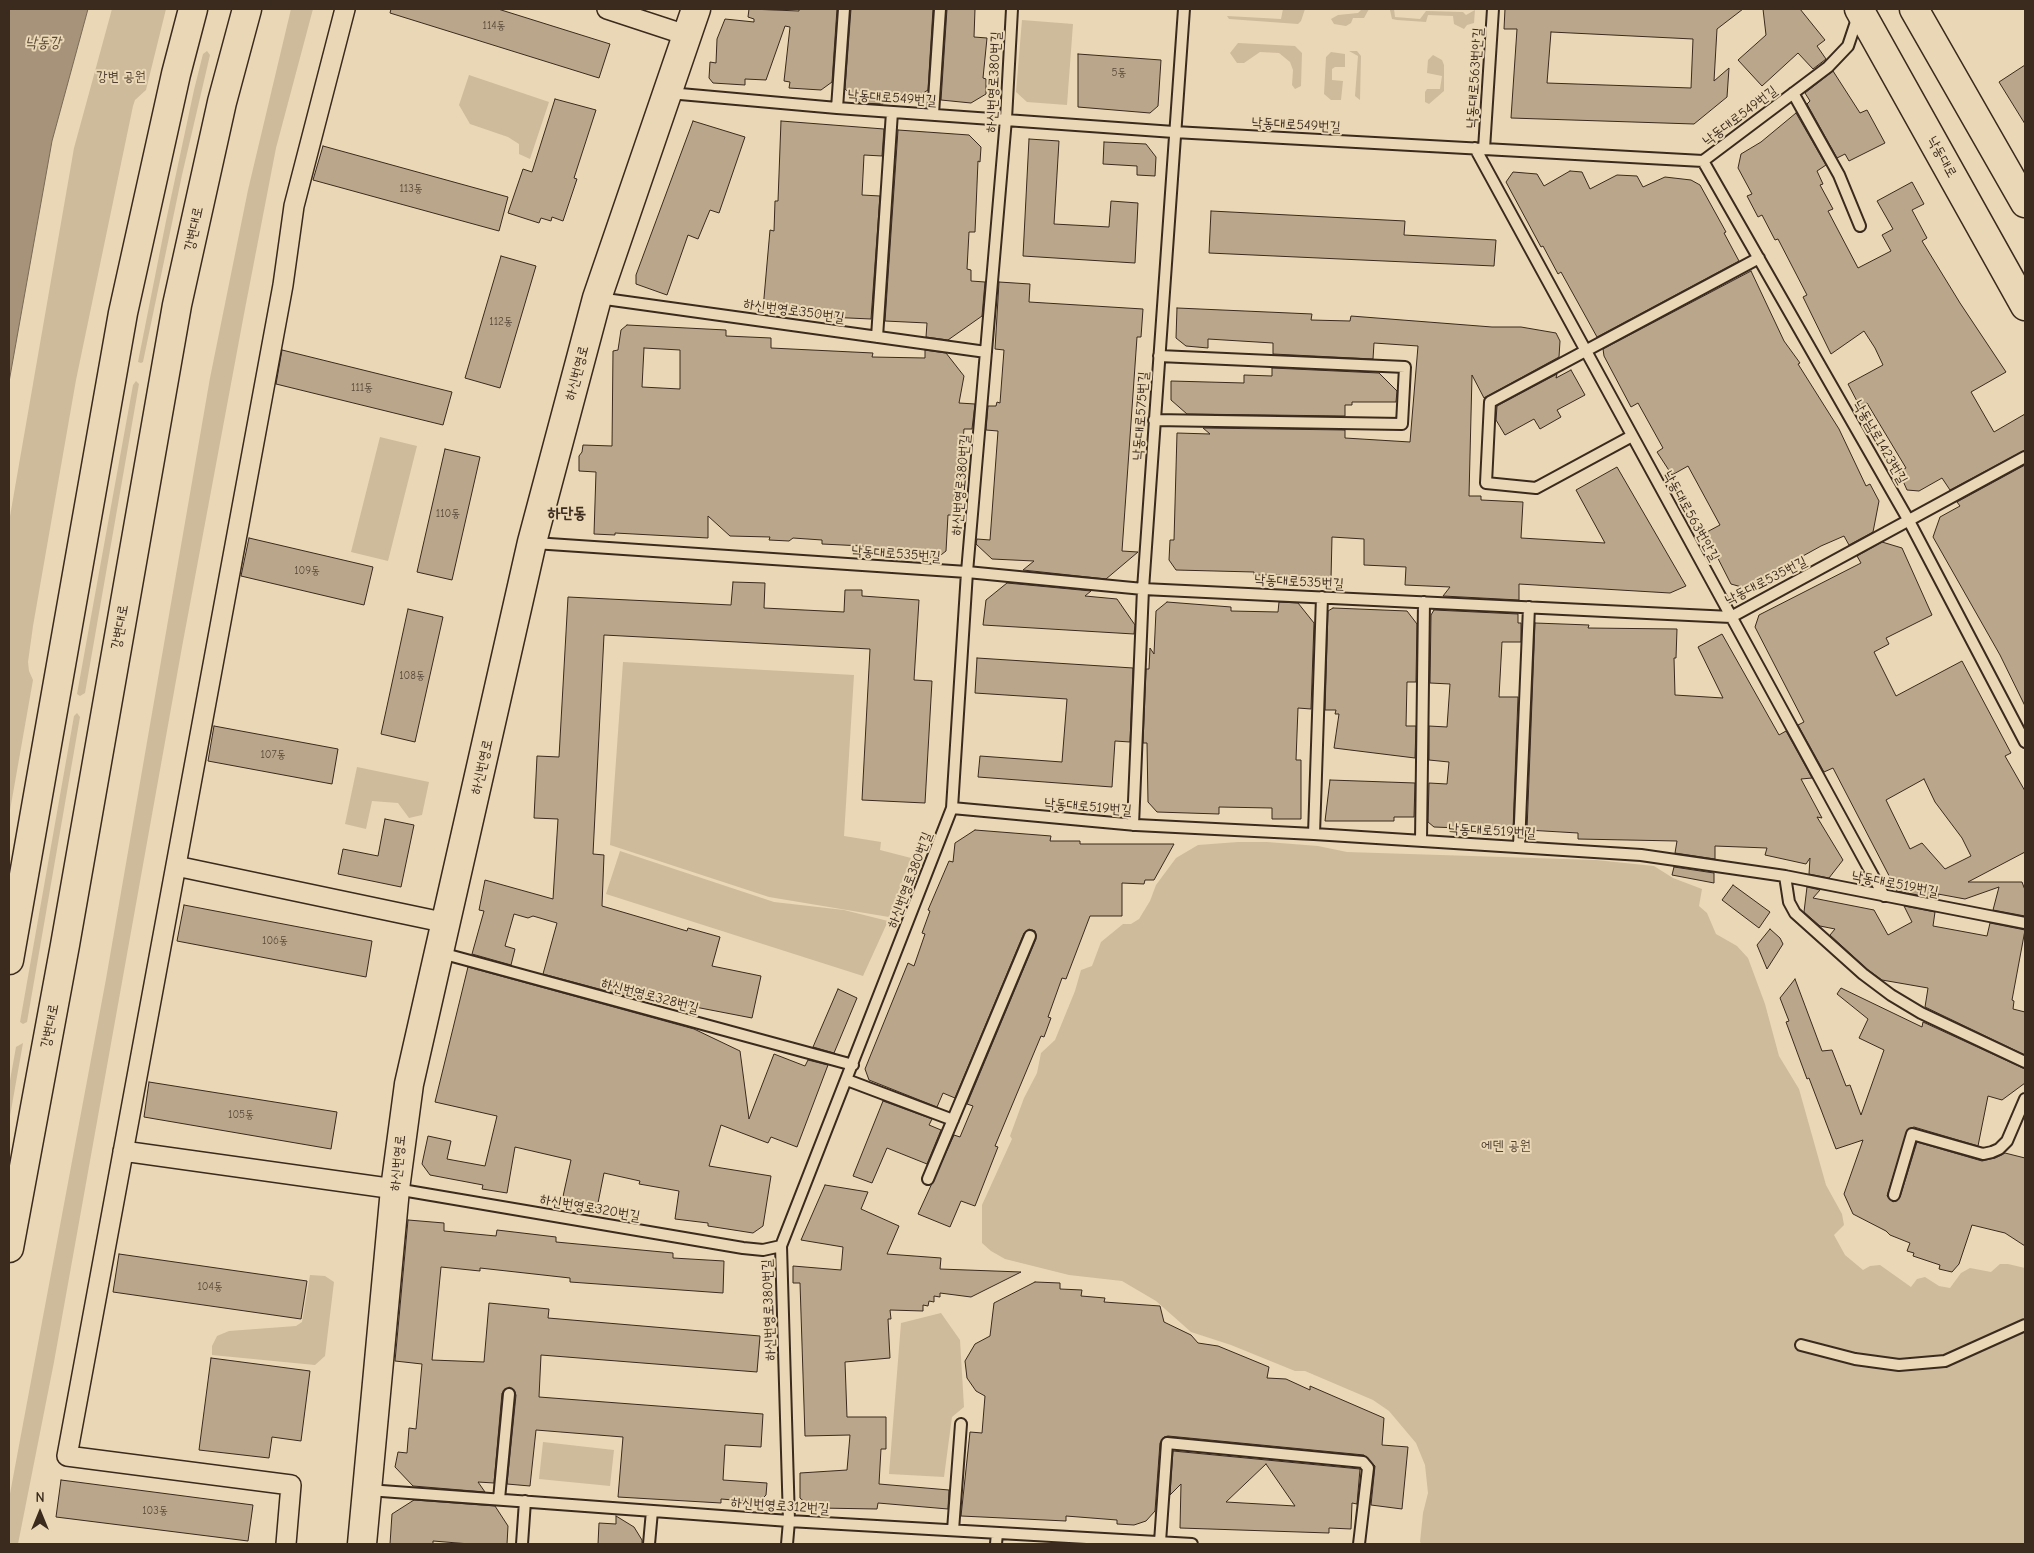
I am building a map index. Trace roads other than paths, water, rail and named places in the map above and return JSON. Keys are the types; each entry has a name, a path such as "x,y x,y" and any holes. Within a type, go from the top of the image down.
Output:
{"main road":[{"path":"9,960 123,313 176,74 193,9"},
{"name":"강변대로","path":"9,1248 65,945 177,305 222,102 247,9"},
{"name":"하신번영로","path":"362,1544 394,1188 408,1084 440,953 532,542 597,298 665,92 696,9"},
{"name":"낙동대로","path":"1861,9 2025,306"},
{"path":"1914,9 2025,203"}],"street":[{"path":"286,1544 291,1485 67,1456 283,284 294,206 345,9"},
{"path":"607,9 686,34"},
{"path":"176,866 446,923"},
{"path":"123,1151 394,1188"}],"lane":[{"path":"837,108 844,9"},
{"path":"932,114 940,9"},
{"name":"하신번영로380번길","path":"788,1544 789,1521 781,1246 853,1066 952,808 967,572 1006,119 1012,9"},
{"name":"낙동대로575번길","path":"1133,825 1143,589 1184,9"},
{"name":"낙동대로563번안길","path":"1493,9 1480,149 1585,351 1884,896"},
{"name":"낙동대로549번길","path":"665,92 837,108 1174,132 1703,161 1828,66 1848,46 1861,9"},
{"path":"1793,92 1839,175 1860,226"},
{"path":"877,337 892,112"},
{"name":"낙동남로1423번길","path":"1703,161 1909,521 2025,742"},
{"path":"1632,436 1536,488 1486,483 1490,402 1759,258"},
{"name":"하신번영로350번길","path":"597,298 986,352"},
{"path":"1154,420 1402,424 1405,367 1159,356"},
{"name":"낙동대로535번길","path":"532,542 967,572 1143,589 1731,617 2025,457"},
{"path":"1314,834 1322,597"},
{"path":"1420,840 1424,602"},
{"path":"1519,846 1529,607"},
{"name":"낙동대로519번길","path":"952,808 1133,825 1420,840 1642,855 1785,876 2025,923"},
{"path":"1785,876 1789,902 1796,913 1863,974 1891,995 1920,1012 2025,1062"},
{"path":"928,1179 1030,936"},
{"name":"하신번영로328번길","path":"440,953 853,1066"},
{"path":"847,1080 953,1120"},
{"path":"1894,1195 1912,1134 1983,1154 1992,1152 2007,1141 2025,1100"},
{"name":"하신번영로320번길","path":"394,1188 744,1248 763,1250 781,1246"},
{"path":"1801,1345 1855,1359 1899,1365 1945,1361 2025,1325"},
{"path":"499,1499 509,1394"},
{"path":"953,1530 961,1424"},
{"path":"1160,1542 1167,1443 1363,1462 1368,1468 1359,1544"},
{"name":"하신번영로312번길","path":"367,1490 789,1521 997,1533 1099,1542 1192,1544"},
{"path":"522,1544 526,1502"},
{"path":"649,1544 652,1511"},
{"path":"996,1544 997,1533"}],"water":[{"name":"낙동강","path":"9,9 88,9 52,141 9,382"}],"district":[{"name":"하단동","path":"567,513"}],"park label":[{"name":"강변 공원","path":"121,77"},
{"name":"에덴 공원","path":"1506,1146"}]}
